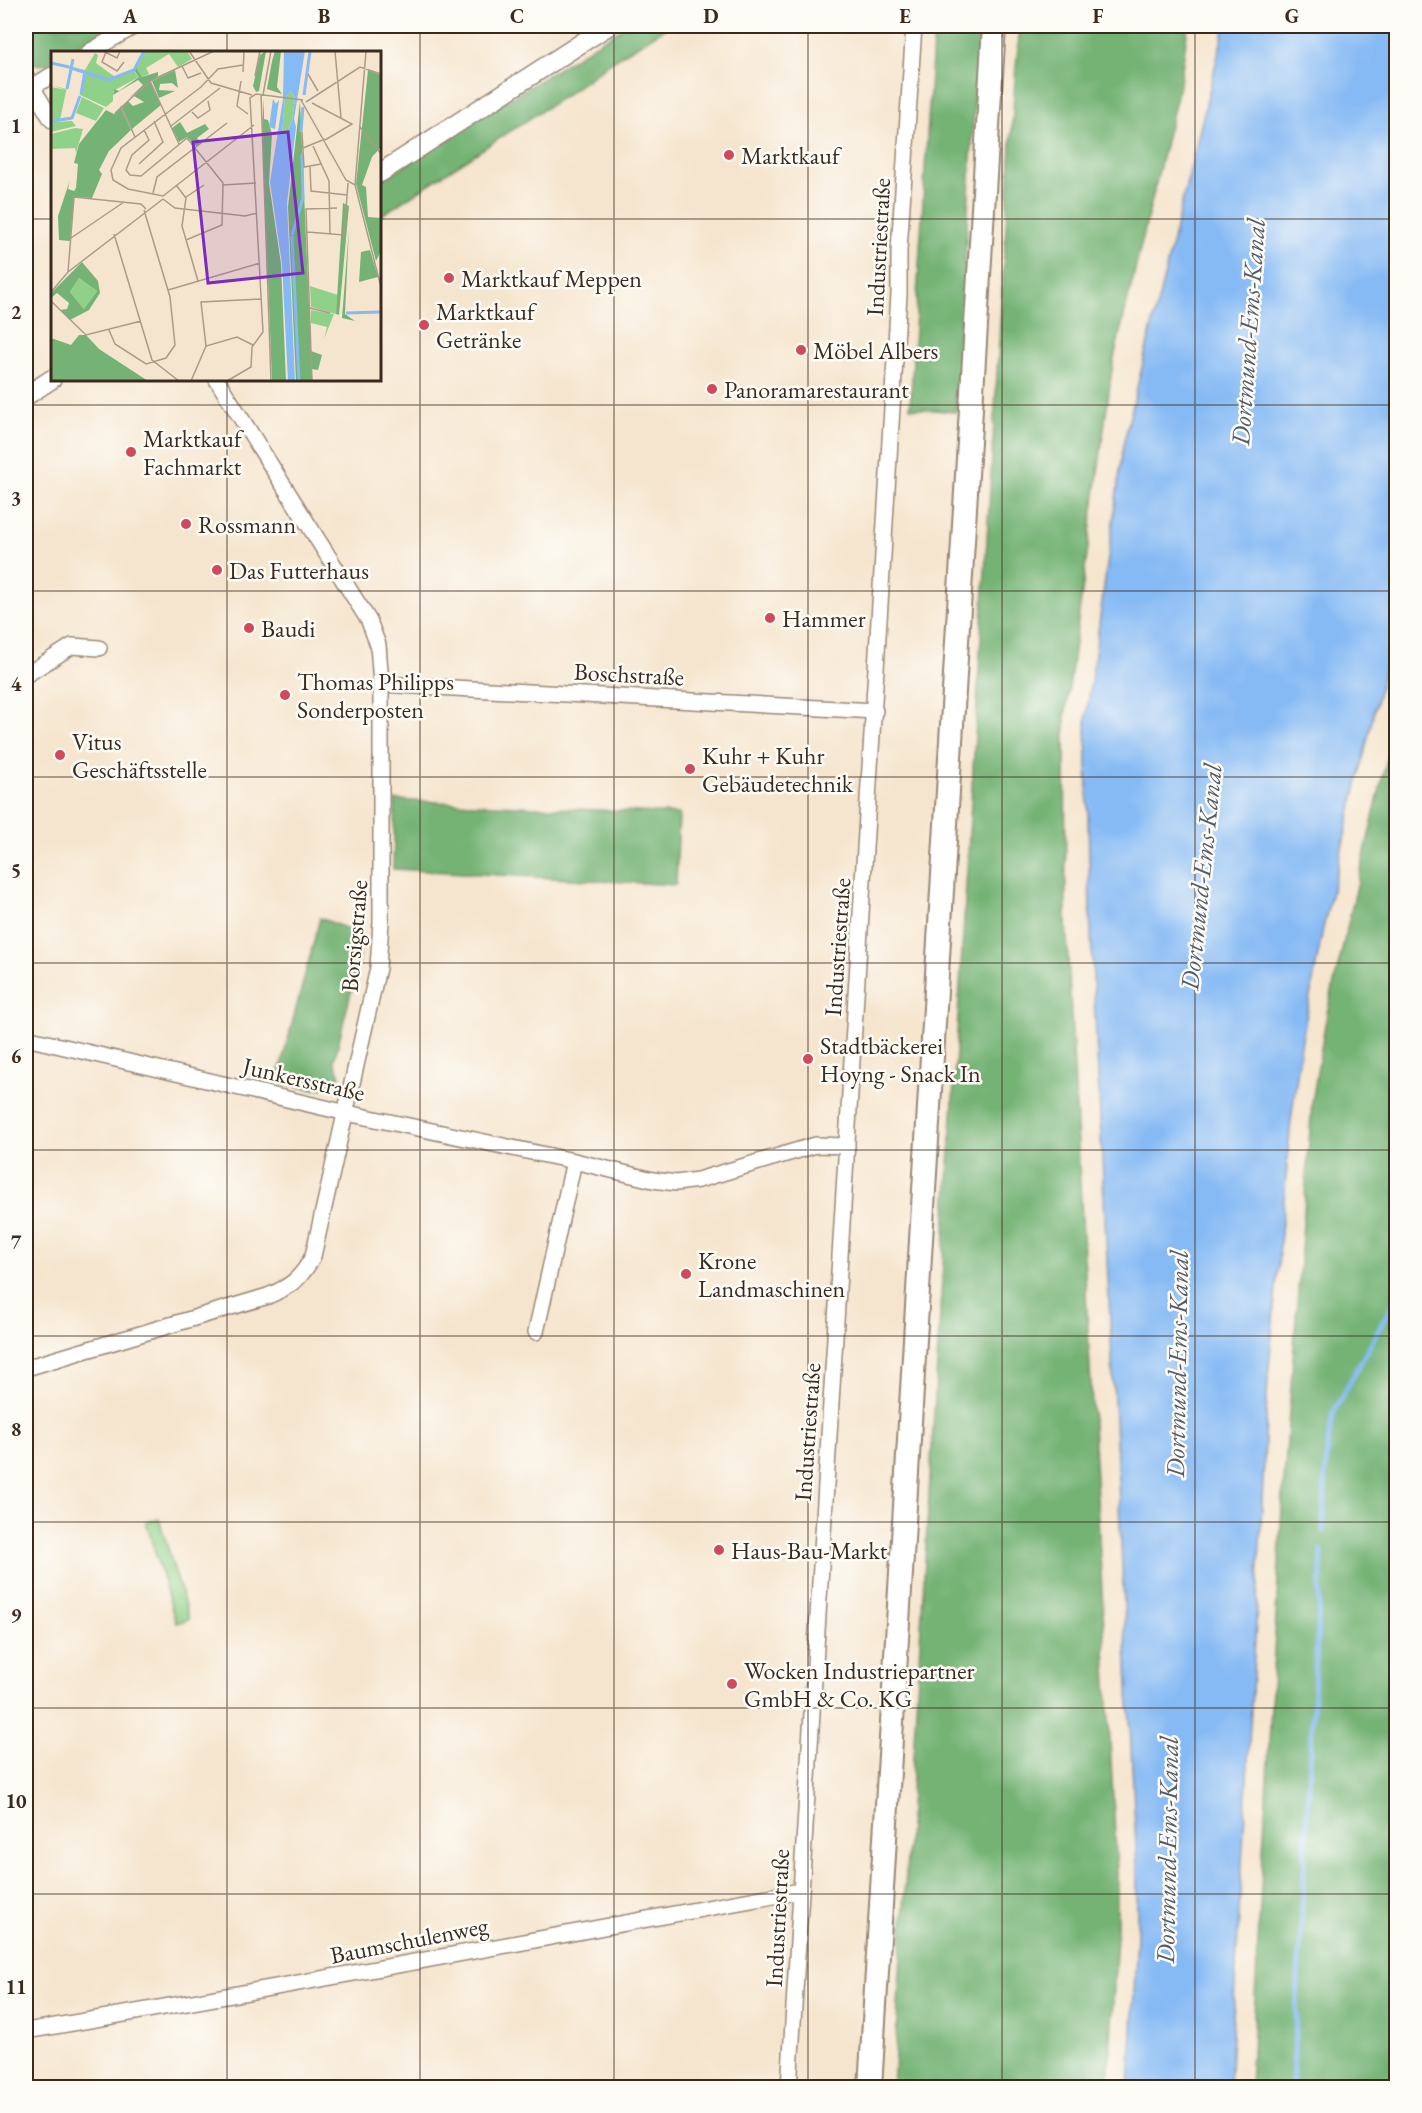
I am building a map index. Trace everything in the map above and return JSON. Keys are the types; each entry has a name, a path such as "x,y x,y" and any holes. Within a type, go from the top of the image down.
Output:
{"main road":[{"path":"870,2088 994,26"}],"street":[{"path":"91,51 135,26"},
{"path":"381,172 609,26"},
{"name":"Industriestraße","path":"789,2088 875,711 900,294 899,250 914,26"},
{"path":"51,75 28,85 51,119"},
{"path":"26,396 51,380"},
{"name":"Borsigstraße","path":"26,1368 268,1296 290,1286 305,1272 313,1256 378,968 381,922 381,684 378,645 369,621 218,381"},
{"path":"26,675 72,646 99,648"},
{"name":"Boschstraße","path":"381,684 875,711"},
{"name":"Junkersstraße","path":"26,1038 347,1113 653,1180 676,1183 698,1180 816,1145 847,1146"},
{"path":"536,1332 574,1161"},
{"name":"Baumschulenweg","path":"26,2031 308,1983 527,1940 801,1891"}],"green space":[{"path":"26,26 114,26 70,51 51,51 49,64 35,64 26,58"},
{"path":"625,26 669,26 614,60 566,95 381,215 381,180"},
{"path":"934,26 979,26 956,412 910,408"},
{"path":"1020,26 1188,26 1180,83 1113,362 1065,718 1066,919 1117,1872 1117,1936 1108,2087 893,2087 1015,78"},
{"path":"1351,26 1396,26 1380,31"},
{"path":"1396,720 1396,2087 1250,2087 1282,1507 1312,1102 1327,1013"},
{"path":"395,800 679,814 676,885 393,869"},
{"path":"320,918 361,934 358,963 334,1061 340,1076 326,1087 311,1089 277,1081"},
{"path":"159,1519 189,1619 176,1623 146,1522"}],"water":[{"name":"Dortmund-Ems-Kanal","path":"1225,26 1351,26 1379,32 1396,26 1396,619 1322,933 1301,1045 1291,1121 1268,1378 1229,2087 1129,2088 1137,1935 1137,1868 1090,914 1086,719 1124,441"}],"waterway":[{"path":"1323,1531 1327,1447 1334,1411 1396,1298"},
{"path":"1292,2088 1322,1550"}],"place":[{"name":"Marktkauf","path":"729,155"},
{"name":"Marktkauf Meppen","path":"449,278"},
{"name":"Marktkauf Getränke","path":"424,325"},
{"name":"Möbel Albers","path":"801,350"},
{"name":"Panoramarestaurant","path":"712,389"},
{"name":"Marktkauf Fachmarkt","path":"131,452"},
{"name":"Rossmann","path":"186,524"},
{"name":"Das Futterhaus","path":"217,570"},
{"name":"Hammer","path":"770,618"},
{"name":"Baudi","path":"249,628"},
{"name":"Thomas Philipps Sonderposten","path":"285,695"},
{"name":"Vitus Geschäftsstelle","path":"60,755"},
{"name":"Kuhr + Kuhr Gebäudetechnik","path":"690,769"},
{"name":"Stadtbäckerei Hoyng - Snack In","path":"808,1059"},
{"name":"Krone Landmaschinen","path":"686,1274"},
{"name":"Haus-Bau-Markt","path":"719,1550"},
{"name":"Wocken Industriepartner GmbH & Co. KG","path":"732,1684"}]}
